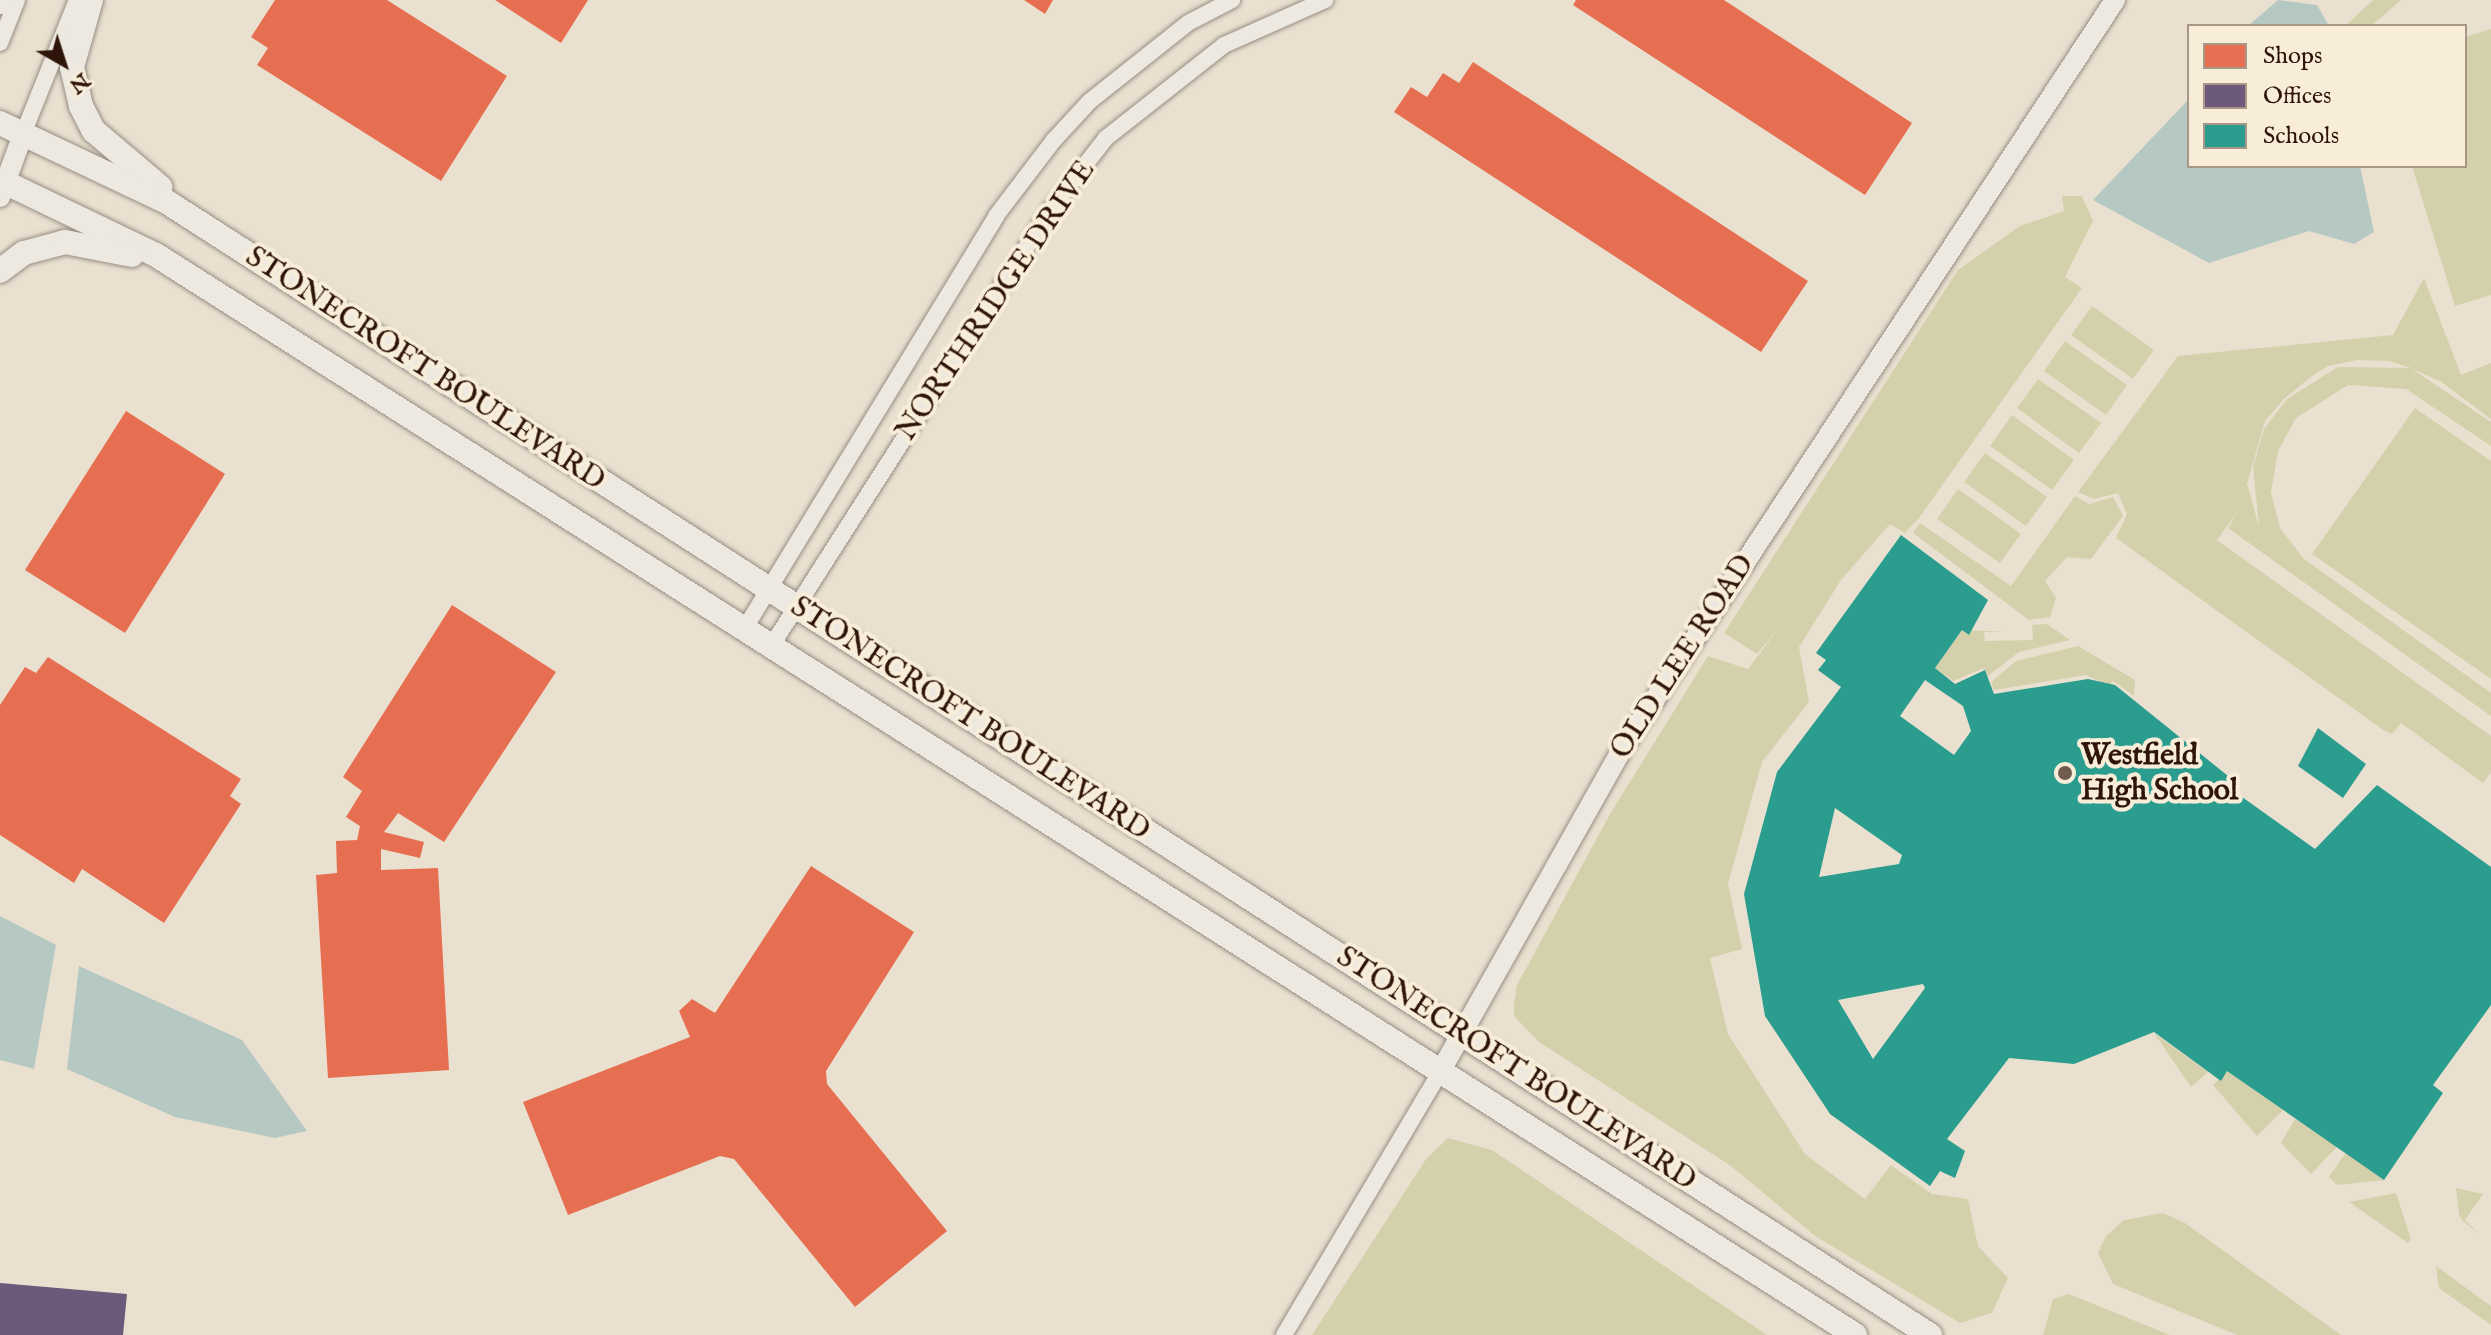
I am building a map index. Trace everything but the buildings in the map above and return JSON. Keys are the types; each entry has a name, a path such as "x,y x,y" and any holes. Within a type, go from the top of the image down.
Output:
{"main road":[{"path":"91,0 72,67 94,131 237,248"},
{"name":"STONECROFT BOULEVARD","path":"0,123 167,202 796,606 1119,820 1462,1031 1930,1335"},
{"name":"STONECROFT BOULEVARD","path":"2,186 208,288 772,645 1439,1074 1855,1335"},
{"path":"0,271 43,246 86,243 208,288"}],"street":[{"path":"0,43 17,0"},
{"path":"2,186 77,0"},
{"name":"NORTHRIDGE DRIVE","path":"745,628 996,216 1054,140 1090,101 1188,23 1232,0"},
{"name":"NORTHRIDGE DRIVE","path":"772,645 1050,210 1106,138 1224,45 1325,0"},
{"name":"OLD LEE ROAD","path":"1284,1335 1439,1074 1619,754 2115,0"}],"shaded area":[{"path":"2278,0 2317,5 2328,24 2250,24"},
{"path":"2373,0 2401,0 2373,24 2347,24"},
{"path":"2491,29 2491,295 2455,306 2413,168 2467,168 2467,36"},
{"path":"2187,101 2187,168 2360,168 2374,232 2354,244 2309,231 2209,263 2093,200"},
{"path":"2062,196 2082,196 2093,221 2065,277 2082,288 1919,518 1905,533 1890,524 1841,580 1799,647 1809,702 1762,762 1728,884 1742,949 1710,958 1728,1034 1805,1154 1865,1199 1891,1165 1932,1194 1968,1199 1978,1246 2008,1278 1992,1313 1960,1323 1815,1236 1731,1166 1539,1042 1514,1016 1514,1005 1517,985 1610,814 1708,656 1748,669 1778,629 1757,654 1724,633 1958,270 2020,226 2064,211"},
{"path":"2424,278 2461,375 2491,363 2491,419 2440,381 2412,369 2491,422 2491,446 2406,389 2348,385 2296,418 2278,451 2271,492 2280,528 2304,559 2491,693 2491,716 2228,528 2238,511 2217,540 2491,736 2491,772 2483,783 2401,723 2392,734 2383,730 2116,538 2127,514 2118,493 2094,499 2078,492 2178,356 2393,335","holes":["2358,360 2389,361 2411,368 2338,367 2287,399 2264,429 2253,467 2259,526 2247,484 2265,421 2284,399 2328,366"]},
{"path":"2092,306 2154,350 2133,379 2071,335"},
{"path":"2065,341 2127,385 2106,415 2044,371"},
{"path":"2038,379 2101,423 2079,453 2017,408"},
{"path":"2415,408 2491,461 2491,679 2312,554"},
{"path":"2012,415 2074,460 2052,490 1990,446"},
{"path":"1985,453 2047,497 2026,526 1964,482"},
{"path":"1958,489 2021,534 2000,563 1937,519"},
{"path":"2075,496 2089,504 2113,497 2123,516 2091,559 2067,557 2045,581 2056,598 2050,617 2029,620 1913,533 1920,523 2011,586"},
{"path":"2047,624 2070,640 2019,652 1988,676 1984,668 1953,681 1935,668 1962,630 2007,632 1984,632 1985,641 2033,640 2032,625"},
{"path":"2078,646 2135,680 2134,696 2113,681 2109,686 2086,675 1994,690 1991,682 2016,661"},
{"path":"0,916 56,945 34,1069 0,1060"},
{"path":"79,966 242,1040 307,1131 275,1138 175,1117 67,1069"},
{"path":"2154,1033 2208,1072 2191,1087"},
{"path":"2228,1071 2283,1110 2257,1136 2213,1085"},
{"path":"2295,1119 2338,1146 2311,1174 2281,1143"},
{"path":"1448,1138 1492,1150 1767,1335 1312,1335 1426,1159"},
{"path":"2346,1152 2385,1180 2337,1185 2329,1177"},
{"path":"2456,1188 2483,1194 2465,1220 2480,1235 2462,1220"},
{"path":"2396,1193 2411,1239 2408,1243 2349,1202"},
{"path":"2163,1213 2185,1223 2341,1335 2237,1335 2113,1284 2098,1253 2106,1236 2124,1220"},
{"path":"2436,1266 2491,1306 2491,1325 2439,1288"},
{"path":"2069,1294 2170,1335 2043,1335 2053,1299"}],"place":[{"name":"Westfield High School","path":"2065,773"}]}
